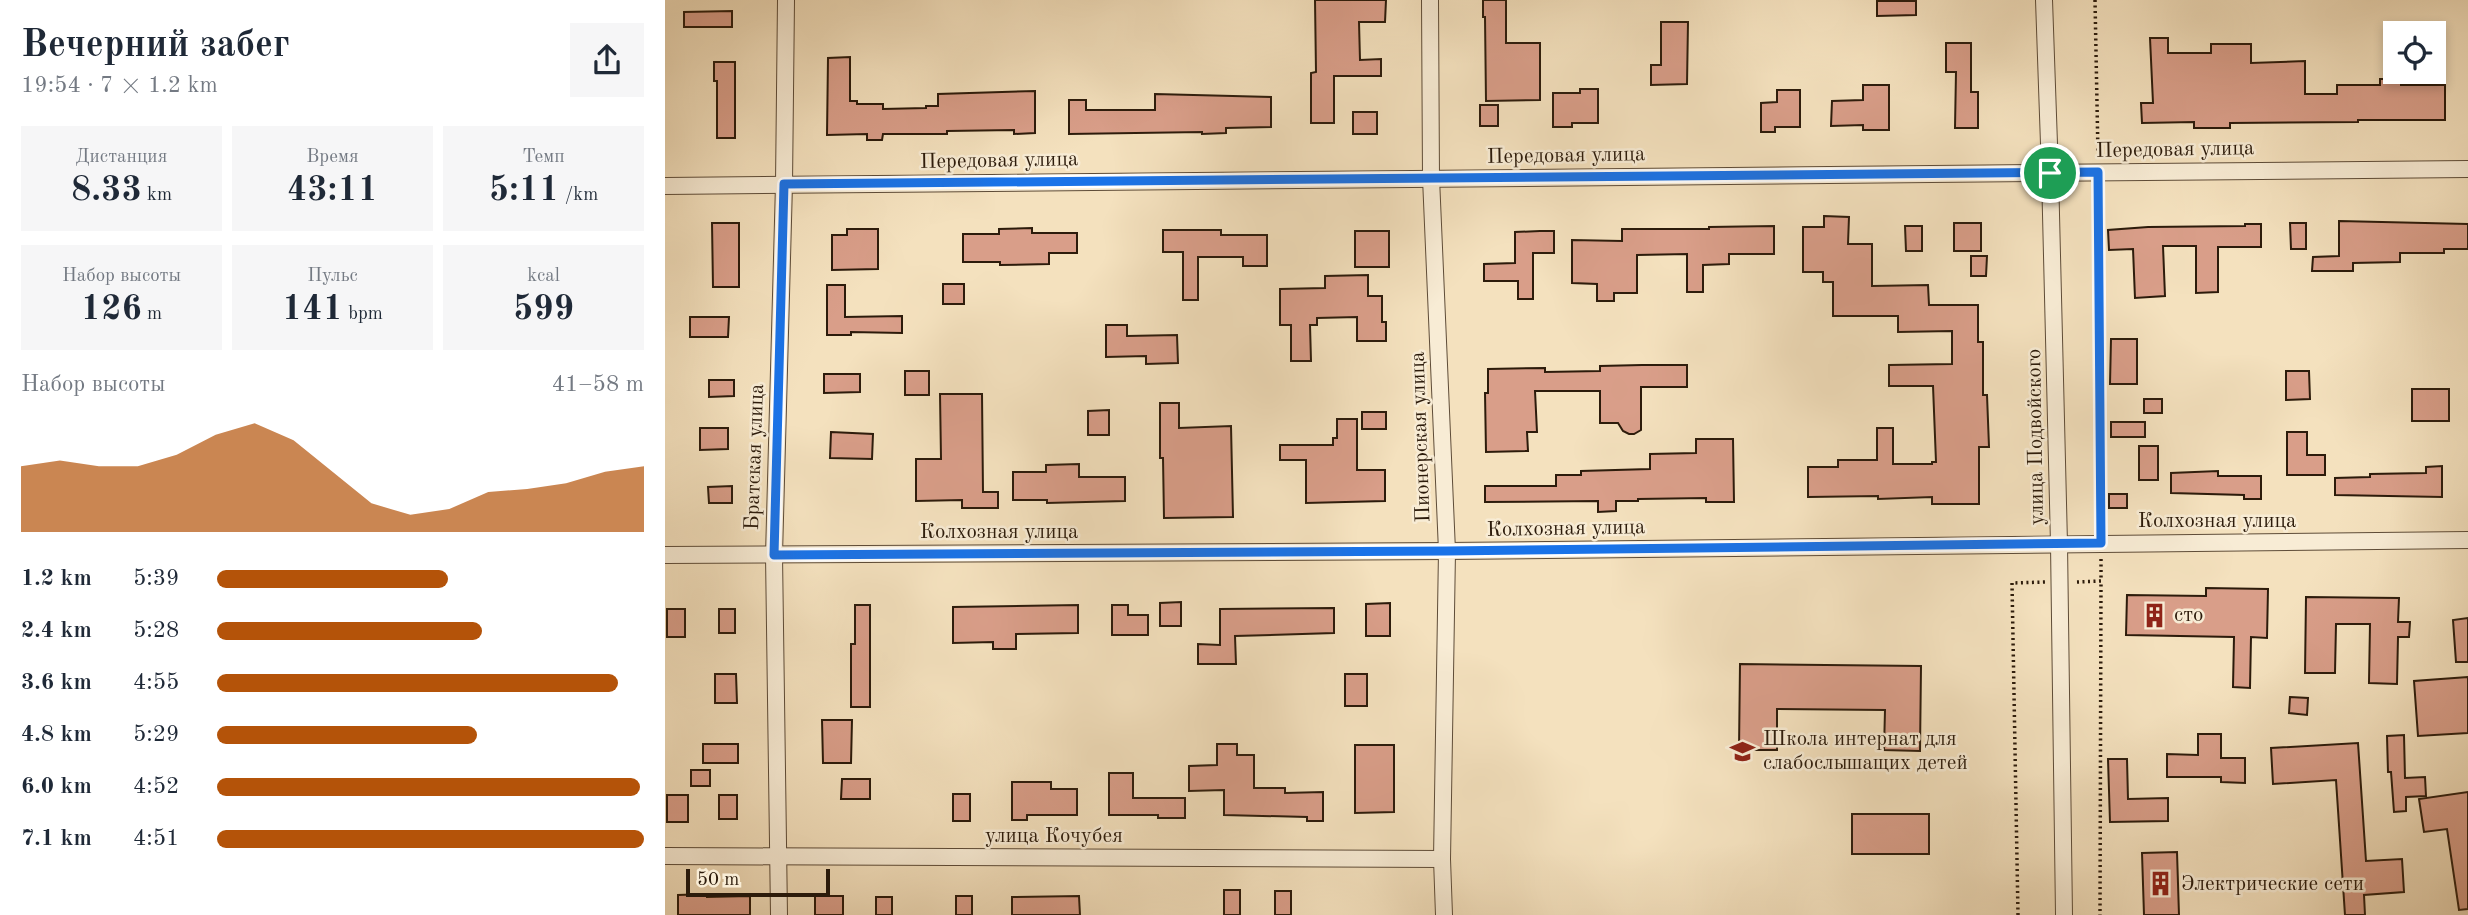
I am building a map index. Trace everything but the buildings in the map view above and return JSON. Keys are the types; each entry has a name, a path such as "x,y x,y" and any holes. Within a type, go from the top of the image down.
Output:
{"street":[{"name":"Братская улица","path":"779,915 774,555 786,0"},
{"name":"Пионерская улица","path":"1430,0 1431,178 1447,551 1442,859 1444,915"},
{"name":"улица Подвойского","path":"2044,0 2059,544 2064,915"},
{"name":"Передовая улица","path":"665,186 2468,169"},
{"name":"Колхозная улица","path":"665,555 1447,551 2468,540"},
{"name":"улица Кочубея","path":"665,856 1442,859"}],"path":[{"path":"2095,0 2101,581"}],"place":[{"name":"сто","path":"2154,615"},
{"name":"Школа интернат для слабослышащих детей","path":"1743,751"},
{"name":"Электрические сети","path":"2161,884"}],"route":[{"path":"2098,172 2101,543 774,555 784,184 2050,173 2098,172"}]}
